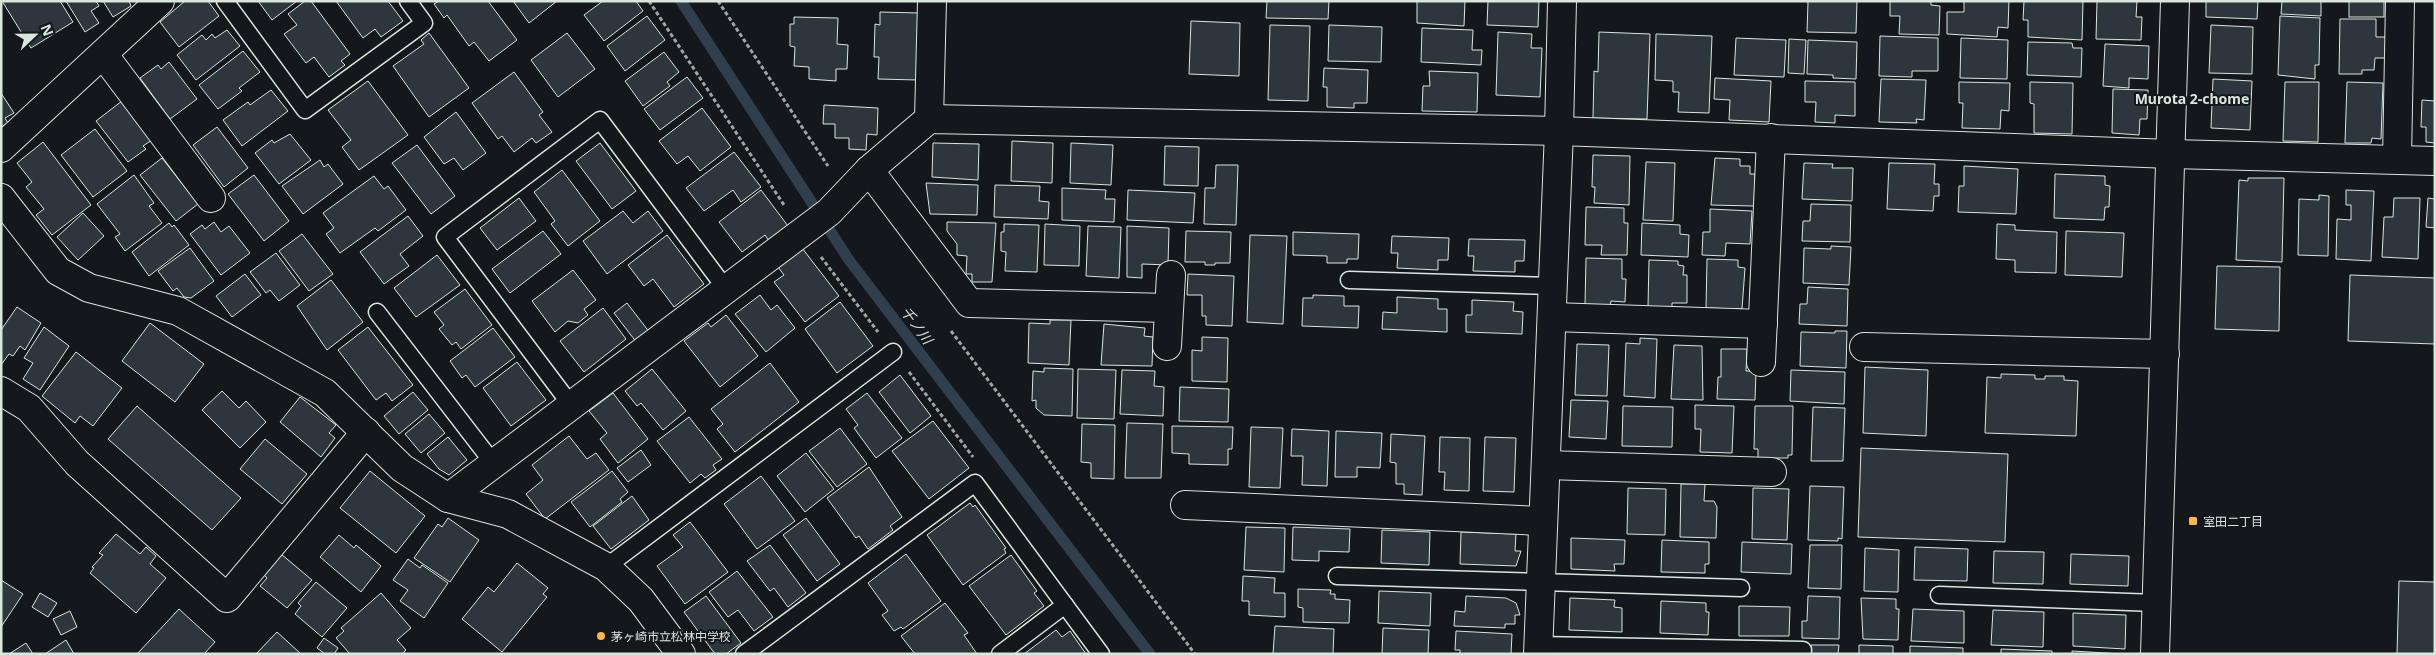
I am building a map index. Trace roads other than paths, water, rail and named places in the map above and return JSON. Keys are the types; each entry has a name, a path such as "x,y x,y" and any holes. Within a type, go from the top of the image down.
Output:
{"street":[{"path":"929,119 932,1"},
{"path":"1538,649 1560,130 1562,1"},
{"path":"2155,654 2175,1"},
{"path":"2397,159 2400,1"},
{"path":"1,148 158,2"},
{"path":"103,54 212,198"},
{"path":"448,498 828,210 869,170 929,119 1560,130 2171,154 2435,161"},
{"path":"1761,362 1771,138"},
{"path":"869,170 969,303 1169,308"},
{"path":"1,198 58,271 89,288 178,311 325,393 402,468 448,498 508,514 606,567 641,600 681,654"},
{"path":"1168,346 1171,276"},
{"path":"1552,317 1763,324"},
{"path":"1864,347 2165,354"},
{"path":"1,391 29,408 77,463 227,598 366,432"},
{"path":"1546,465 1772,472"},
{"path":"1185,505 1543,521"}],"lane":[{"path":"225,1 305,110 424,23 413,3"},
{"path":"571,405 445,237 600,120 726,289"},
{"path":"1349,280 1553,286"},
{"path":"377,312 494,464"},
{"path":"606,567 893,352"},
{"path":"744,654 975,483 1101,654"},
{"path":"1337,576 1741,588"},
{"path":"1939,595 2156,603"},
{"path":"1000,654 1065,605"},
{"path":"1538,649 1803,650"}],"waterway":[{"name":"千ノ川","path":"681,1 849,260 1150,654"}],"place":[{"name":"室田二丁目","path":"2193,521"},
{"name":"茅ヶ崎市立松林中学校","path":"601,636"}],"district":[{"name":"Murota 2-chome","path":"2192,98"}]}
